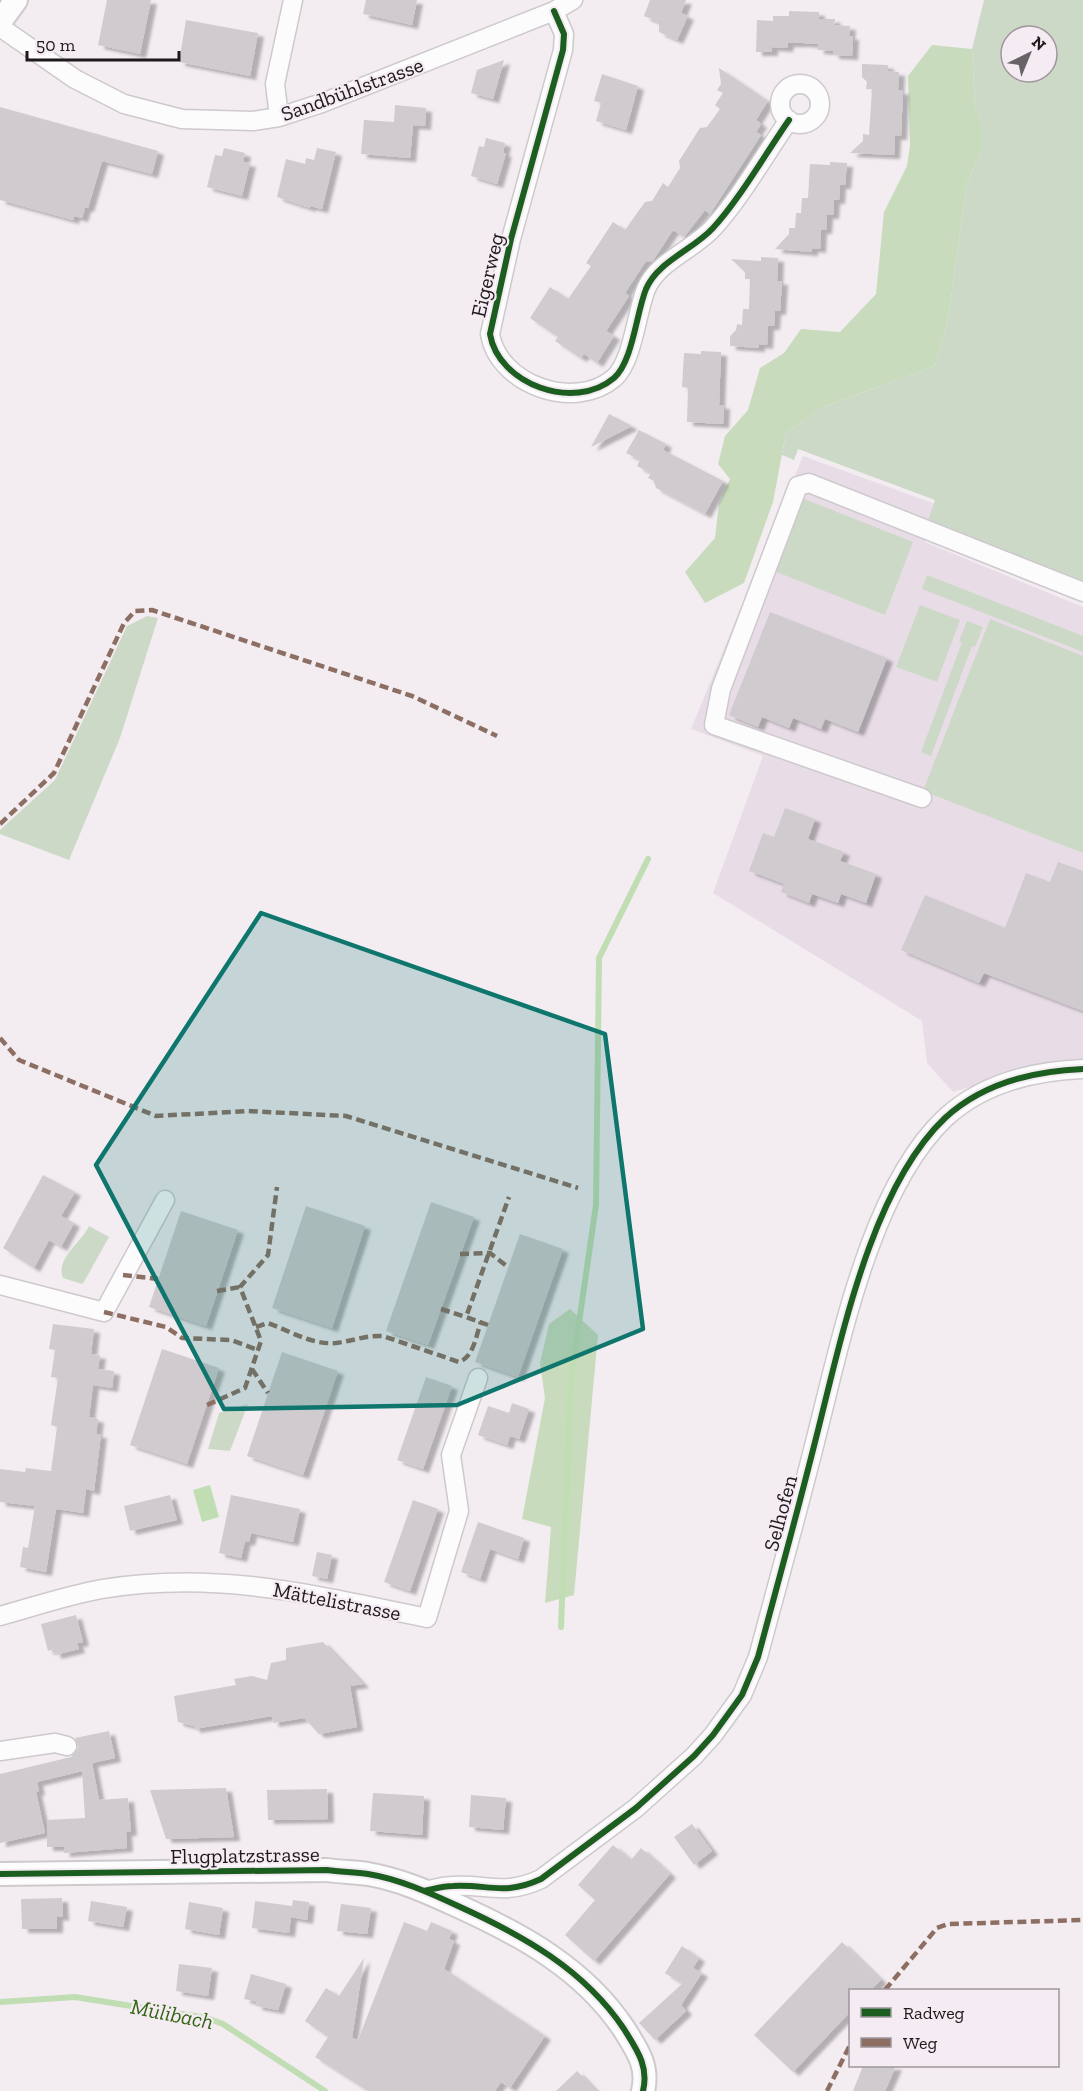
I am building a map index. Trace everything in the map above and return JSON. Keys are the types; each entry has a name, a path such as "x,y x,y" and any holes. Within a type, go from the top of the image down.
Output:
{"street":[{"path":"0,22 16,0"},
{"path":"279,117 275,84 293,0"},
{"name":"Sandbühlstrasse","path":"0,27 75,78 124,104 182,119 253,121 279,117 322,103 555,11 573,0"},
{"name":"Eigerweg","path":"555,11 564,34 563,50 511,239 490,333 492,346 499,357 522,379 540,387 575,392 588,391 613,378 622,368 647,287 662,268 715,226 789,120"},
{"path":"922,798 714,725 721,689 798,486 810,483 1083,592"},
{"name":"Selhofen","path":"424,1891 453,1886 507,1890 524,1887 541,1879 636,1808 713,1735 742,1695 758,1657 842,1338 869,1250 886,1208 908,1166 945,1118 966,1101 993,1086 1036,1073 1083,1069"},
{"path":"0,1285 104,1312 165,1200"},
{"name":"Mättelistrasse","path":"0,1616 99,1589 143,1584 199,1582 281,1588 427,1618 459,1510 451,1455 478,1378"},
{"path":"0,1751 55,1743 67,1746"},
{"name":"Flugplatzstrasse","path":"0,1874 327,1870 370,1875 424,1891 510,1929 553,1956 596,1994 640,2054 647,2076 643,2091"}],"highlighted area":[{"path":"261,913 605,1034 643,1329 457,1405 224,1409 96,1165"}],"shaded area":[{"path":"984,0 1083,0 1083,581 928,521 935,500 798,449 794,460 782,455 786,433 823,407 935,366 948,320 967,182 981,152 981,122 975,107 972,49"},
{"path":"932,45 972,49 975,107 981,122 981,152 967,182 948,320 935,366 823,407 786,433 773,502 744,583 705,603 685,572 715,538 719,503 730,479 718,464 725,436 748,410 760,368 784,353 801,329 840,332 876,294 884,212 907,166 910,146 908,76"},
{"path":"803,456 938,505 925,542 1083,607 1083,1064 1053,1063 953,1092 927,1063 922,1021 713,893 763,756 691,729"},
{"path":"802,498 913,542 885,615 774,571"},
{"path":"927,575 1083,636 1083,652 922,589"},
{"path":"920,605 960,620 937,682 896,667"},
{"path":"147,616 158,618 120,738 69,860 0,834 0,830 55,780 127,626"},
{"path":"990,619 1083,656 1083,853 923,791"},
{"path":"967,621 983,627 975,647 972,646 931,756 921,752 962,642 959,641"},
{"path":"89,1226 109,1237 82,1284 63,1278 62,1271 66,1257"},
{"path":"570,1309 598,1335 574,1595 545,1603 551,1527 522,1519 545,1398 540,1363 549,1324"},
{"path":"248,1404 230,1451 208,1449 219,1413"},
{"path":"210,1485 219,1517 202,1522 193,1490"}],"building":[{"path":"107,0 151,0 140,54 98,45"},
{"path":"366,0 417,0 412,25 363,14"},
{"path":"650,0 686,0 681,13 688,16 677,40 659,32 659,22 644,16"},
{"path":"789,11 819,12 819,19 835,19 834,25 850,26 849,36 853,36 852,56 833,55 833,51 818,50 818,44 803,43 788,43 787,48 772,47 772,52 756,52 757,20 773,21 773,16 789,16"},
{"path":"186,20 258,33 250,76 179,62"},
{"path":"504,60 493,99 471,93 477,70"},
{"path":"862,64 888,65 888,71 899,72 898,90 903,91 901,136 895,136 894,155 850,153 863,141 863,134 869,135 872,89 866,89 867,82 862,77"},
{"path":"719,68 768,101 756,120 761,124 756,132 761,135 710,214 705,210 684,237 673,230 652,262 646,261 625,293 629,296 606,331 614,336 597,363 584,354 581,358 555,341 558,337 530,318 550,287 568,299 591,266 586,263 613,222 625,230 645,202 652,201 663,183 668,187 680,168 679,161 700,128 707,127 720,109 715,105 723,93 717,90 721,84"},
{"path":"602,74 638,86 626,130 596,121 601,103 594,101"},
{"path":"395,105 426,108 425,126 413,125 410,158 361,154 364,120 394,122"},
{"path":"0,107 158,151 152,174 102,161 88,208 85,208 82,218 74,216 73,220 0,200"},
{"path":"486,138 505,143 503,153 506,153 497,184 471,176 479,146 484,147"},
{"path":"224,148 245,153 243,162 250,163 242,196 207,187 215,155 222,156"},
{"path":"317,148 336,152 322,209 310,206 310,208 277,197 286,159 305,164 306,158 314,160"},
{"path":"830,162 847,163 845,185 840,185 839,200 834,200 833,215 827,215 826,230 821,230 820,249 812,248 812,252 775,249 789,234 789,228 795,228 796,213 801,213 802,198 808,198 810,164 830,165"},
{"path":"761,257 778,258 777,281 782,281 780,311 775,311 774,326 768,326 767,345 759,344 759,348 730,346 730,336 736,330 737,324 742,325 743,309 749,309 750,279 745,279 745,272 731,259 761,261"},
{"path":"701,351 721,352 719,405 724,405 723,424 687,422 688,388 682,387 684,353 701,354"},
{"path":"609,414 632,426 591,447"},
{"path":"639,430 666,444 663,450 723,481 705,514 656,488 654,481 648,478 651,473 637,466 640,460 626,453"},
{"path":"770,612 887,658 858,732 825,719 821,729 793,718 789,728 762,717 758,727 729,715"},
{"path":"785,808 815,819 808,839 844,852 840,861 876,874 866,903 841,894 838,903 812,894 809,903 781,892 784,884 749,871 763,833 774,837"},
{"path":"1058,862 1083,871 1083,1011 984,973 979,983 901,950 925,895 1005,928 1026,873 1050,882"},
{"path":"43,1175 75,1192 61,1216 74,1223 61,1247 49,1240 34,1268 3,1248"},
{"path":"431,1202 474,1217 428,1345 386,1331"},
{"path":"306,1206 365,1226 332,1328 272,1308"},
{"path":"181,1211 238,1230 206,1326 149,1307"},
{"path":"520,1234 563,1249 518,1377 475,1362"},
{"path":"53,1324 94,1329 91,1354 100,1355 98,1369 114,1371 112,1388 93,1385 89,1417 98,1419 96,1434 101,1434 94,1491 86,1489 83,1513 56,1509 46,1572 20,1567 23,1547 28,1548 35,1506 0,1502 0,1469 25,1472 26,1468 51,1471 57,1427 51,1425 58,1378 51,1377 55,1350 49,1349"},
{"path":"162,1349 219,1368 187,1464 130,1445"},
{"path":"282,1352 338,1371 303,1475 247,1456"},
{"path":"426,1377 452,1386 423,1469 397,1460"},
{"path":"512,1403 529,1409 519,1439 510,1436 507,1445 478,1435 488,1406 509,1413"},
{"path":"170,1495 177,1520 130,1531 124,1506"},
{"path":"231,1495 300,1509 293,1542 251,1533 249,1542 245,1541 241,1558 219,1553"},
{"path":"413,1500 438,1509 410,1591 384,1582"},
{"path":"478,1522 524,1538 518,1559 490,1549 480,1579 461,1572"},
{"path":"317,1552 332,1555 327,1579 312,1576"},
{"path":"76,1615 83,1642 77,1643 79,1649 55,1655 54,1649 48,1651 41,1624"},
{"path":"323,1642 363,1684 350,1686 357,1727 319,1734 304,1718 273,1723 272,1716 194,1729 194,1726 178,1722 174,1696 236,1685 234,1679 252,1676 267,1680 271,1663 286,1660 286,1648"},
{"path":"109,1731 115,1758 92,1763 99,1800 128,1798 131,1832 126,1832 127,1848 64,1853 64,1847 47,1847 47,1820 85,1818 82,1771 37,1782 39,1791 36,1792 45,1833 0,1843 0,1774 71,1757 78,1748 75,1738"},
{"path":"226,1788 234,1837 166,1839 150,1790"},
{"path":"327,1789 328,1819 268,1820 267,1790"},
{"path":"373,1793 424,1796 422,1835 370,1831"},
{"path":"471,1795 506,1798 503,1830 469,1827"},
{"path":"692,1824 712,1851 694,1865 674,1837"},
{"path":"613,1845 631,1860 641,1848 670,1874 594,1961 565,1935 595,1900 578,1885"},
{"path":"62,1898 63,1917 57,1916 57,1929 22,1929 21,1899"},
{"path":"293,1900 309,1902 307,1920 291,1917 289,1933 252,1928 255,1901 292,1906"},
{"path":"91,1901 127,1907 123,1927 88,1921"},
{"path":"189,1902 223,1908 219,1935 185,1929"},
{"path":"341,1904 371,1908 367,1934 337,1931"},
{"path":"404,1922 427,1931 431,1922 452,1931 449,1939 454,1941 444,1969 545,2036 510,2088 501,2082 495,2091 368,2091 315,2057 328,2037 305,2021 326,1988 339,1996 364,1958 352,2038 358,2040"},
{"path":"842,1942 881,1980 872,1989 849,1989 849,2013 793,2072 754,2035"},
{"path":"682,1946 699,1958 693,1968 702,1973 681,2005 686,2011 655,2040 639,2023 682,1984 665,1973"},
{"path":"179,1964 212,1968 208,1996 176,1991"},
{"path":"251,1974 286,1984 278,2010 256,2006 257,2002 244,1999"},
{"path":"863,2067 896,2067 885,2091 853,2091"},
{"path":"577,2071 596,2091 556,2091"}],"waterway":[{"path":"561,1627 571,1378 596,1205 599,958 648,859"},
{"name":"Mülibach","path":"0,2002 75,1997 207,2018 223,2024 325,2091"}],"marked path":[{"path":"0,824 54,773 124,623 135,611 152,610 412,696 497,736"},
{"path":"0,1038 19,1060 156,1116 248,1111 346,1116 578,1188"},
{"path":"207,1405 245,1388 261,1341 240,1287 268,1255 277,1187"},
{"path":"488,1325 466,1317 509,1197"},
{"path":"460,1254 490,1253 508,1267"},
{"path":"123,1275 158,1279"},
{"path":"217,1291 240,1287"},
{"path":"441,1309 466,1317"},
{"path":"104,1312 166,1327 182,1338 231,1340 258,1350"},
{"path":"256,1327 268,1323 309,1340 327,1343 383,1336 459,1362 471,1351 481,1322"},
{"path":"252,1369 268,1393"},
{"path":"886,1989 937,1928 948,1924 1083,1920"},
{"path":"827,2091 849,2047"}],"cycle path":[{"path":"554,11 564,34 563,50 511,239 490,334 496,352 507,367 522,379 540,388 559,392 579,392 598,388 614,378 626,360 646,289 652,279 667,263 705,236 723,217 789,120"},
{"path":"424,1891 453,1886 517,1887 541,1879 636,1808 694,1756 713,1735 742,1695 758,1657 847,1316 861,1270 897,1185 919,1148 945,1118 976,1096 1027,1076 1083,1069"},
{"path":"0,1874 327,1870 380,1876 403,1883 505,1929 571,1971 608,2008 624,2029 641,2058 644,2074 643,2091"}]}
